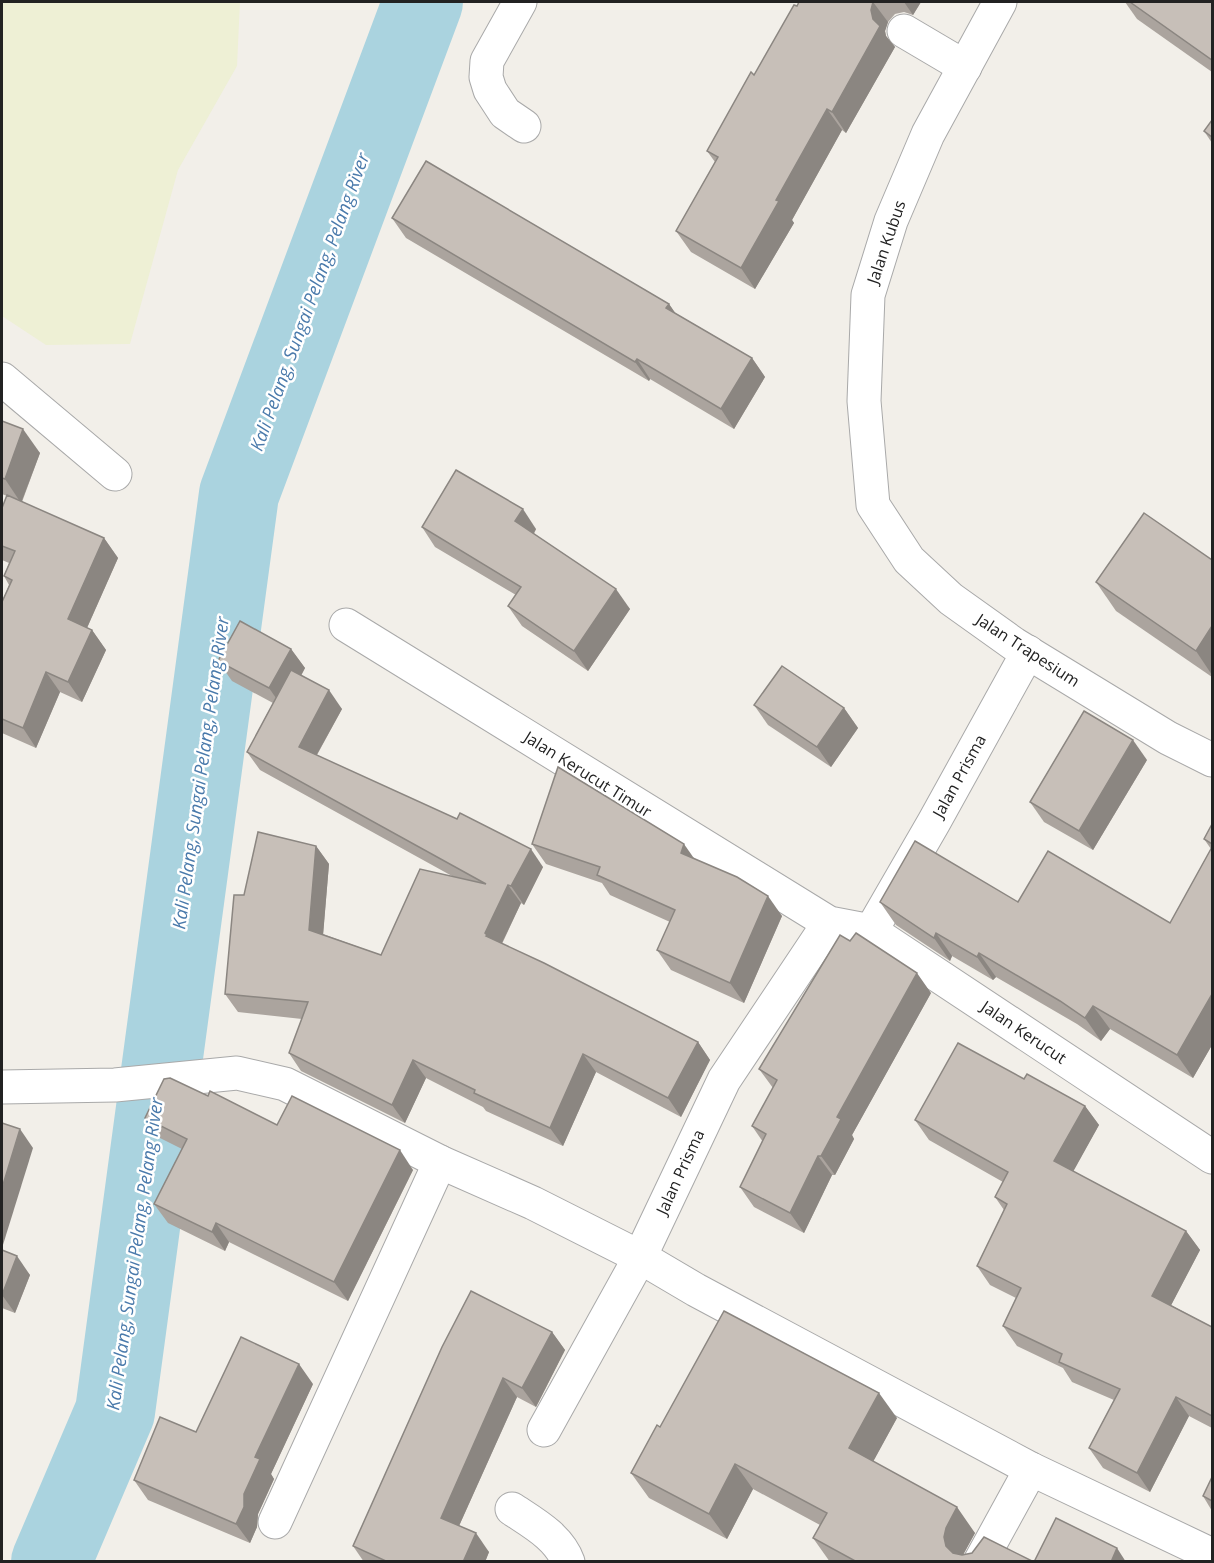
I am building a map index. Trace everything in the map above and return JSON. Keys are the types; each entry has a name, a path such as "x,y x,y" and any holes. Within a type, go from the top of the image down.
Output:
{"street":[{"path":"519,2 487,61 486,77 490,90 505,113 524,126"},
{"name":"Jalan Kubus","path":"873,505 864,401 868,295 891,221 928,134 1000,2"},
{"path":"904,31 965,67"},
{"path":"2,379 115,474"},
{"name":"Jalan Trapesium","path":"873,505 909,560 951,599 1014,644 1168,738 1212,760"},
{"name":"Jalan Kerucut Timur","path":"346,625 829,923"},
{"name":"Jalan Prisma","path":"871,931 1028,651"},
{"name":"Jalan Prisma","path":"544,1430 640,1257 724,1080 829,923"},
{"name":"Jalan Kerucut","path":"829,923 871,931 1212,1157"},
{"path":"2,1087 115,1085 237,1073 285,1084 440,1162 533,1203 640,1257 696,1290 1031,1469 1212,1555"},
{"path":"275,1522 440,1162"},
{"path":"980,1562 1031,1469"},
{"path":"512,1509 545,1531 565,1554 568,1562"}],"green space":[{"path":"2,2 240,2 237,66 178,170 130,344 46,345 2,316"}],"building":[{"path":"799,2 873,2 871,10 873,19 880,26 832,112 827,109 741,268 676,231 718,157 707,151 751,72 754,75 794,5 797,6"},
{"path":"1130,2 1212,2 1212,60"},
{"path":"1212,120 1212,137 1204,131"},
{"path":"426,161 669,304 666,308 752,358 721,409 637,359 635,362 392,218"},
{"path":"2,421 23,429 5,479 2,478"},
{"path":"456,470 523,509 515,521 616,589 574,651 508,606 521,587 422,527"},
{"path":"7,495 104,538 68,619 92,630 68,682 46,672 23,728 2,719 2,602 12,580 4,576 15,551 2,546 2,508"},
{"path":"1144,513 1212,560 1212,626 1196,651 1096,582"},
{"path":"240,621 291,649 269,688 218,661"},
{"path":"782,666 844,708 817,747 754,705"},
{"path":"291,670 329,690 299,747 457,819 460,813 531,849 511,886 508,885 485,933 486,936 698,1042 668,1098 583,1054 550,1128 474,1093 475,1090 413,1060 392,1105 289,1053 308,1002 225,994 234,895 244,895 258,832 316,846 309,930 381,955 420,869 486,884 247,752"},
{"path":"1084,711 1133,740 1079,831 1030,802"},
{"path":"558,767 684,844 681,853 737,877 768,896 730,983 657,950 675,910 597,875 600,867 532,844"},
{"path":"1212,824 1212,844 1204,839"},
{"path":"915,841 1018,902 1048,851 1170,923 1212,847 1212,994 1177,1055 1093,1006 1085,1018 979,953 977,957 936,933 934,938 880,902"},
{"path":"856,933 917,973 837,1117 841,1119 821,1156 818,1156 790,1213 740,1187 766,1134 752,1126 777,1080 759,1069 840,935 850,941"},
{"path":"958,1043 1024,1079 1027,1074 1085,1106 1054,1161 1186,1231 1152,1296 1212,1327 1212,1416 1176,1397 1137,1473 1089,1448 1120,1389 1059,1362 1062,1354 1003,1326 1021,1288 977,1266 1007,1204 995,1197 1008,1172 915,1120"},
{"path":"170,1078 208,1096 210,1091 277,1125 292,1096 400,1150 334,1282 216,1223 212,1232 154,1204 187,1139 145,1118 164,1079"},
{"path":"2,1123 20,1129 2,1188"},
{"path":"2,1250 17,1256 2,1295"},
{"path":"471,1291 552,1332 522,1388 503,1378 441,1518 476,1533 463,1562 388,1562 353,1546 442,1347"},
{"path":"724,1311 879,1393 849,1448 957,1507 944,1537 946,1546 953,1553 962,1555 972,1553 984,1537 1034,1562 857,1562 813,1538 827,1513 735,1464 709,1514 631,1473 657,1425 660,1427"},
{"path":"241,1337 299,1364 255,1457 260,1459 244,1494 244,1507 236,1524 134,1480 160,1417 196,1432"},
{"path":"1212,1477 1212,1501 1203,1496"},
{"path":"1056,1518 1117,1548 1111,1562 1034,1562"}],"waterway":[{"name":"Kali Pelang, Sungai Pelang, Pelang River","path":"51,1562 115,1412 239,494 423,2"}]}
